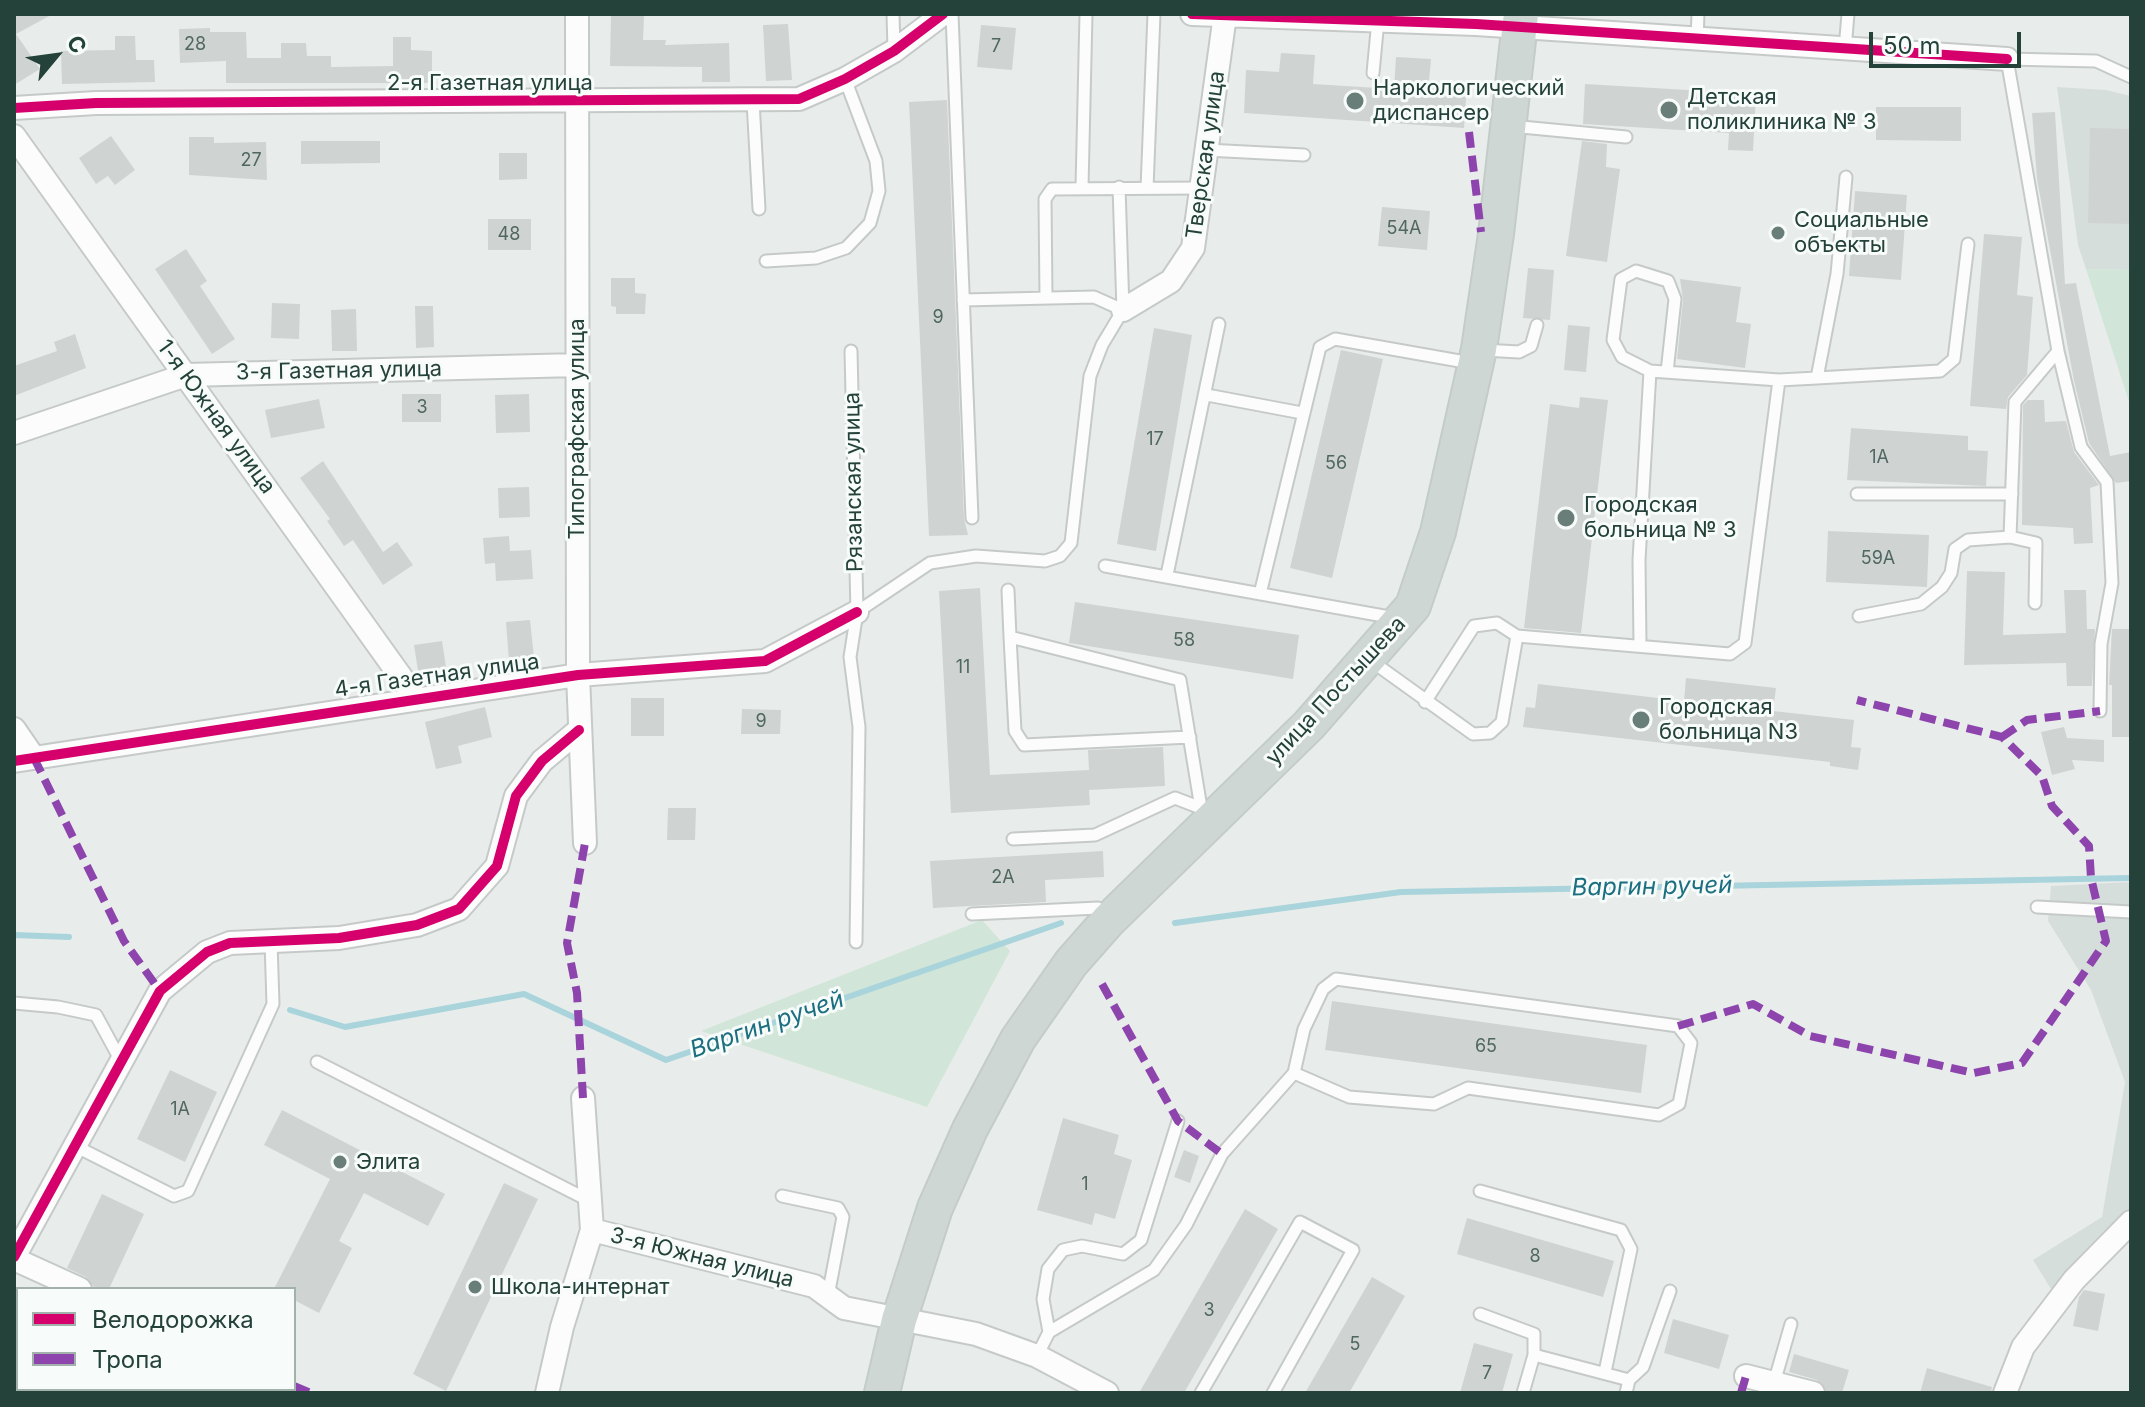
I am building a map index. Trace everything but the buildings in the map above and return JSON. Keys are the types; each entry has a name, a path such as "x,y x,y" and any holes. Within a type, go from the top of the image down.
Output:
{"main road":[{"name":"улица Постышева","path":"882,1392 899,1320 935,1208 970,1129 1018,1039 1071,963 1108,921 1207,814 1309,725 1404,620 1413,606 1438,532 1477,357 1520,20"}],"street":[{"name":"Типографская улица","path":"577,14 578,675 585,843"},
{"name":"2-я Газетная улица","path":"14,108 96,103 799,99 845,79 894,51 943,14"},
{"path":"1192,14 1378,20 1520,20 1697,39 2007,59"},
{"name":"Тверская улица","path":"1123,310 1171,281 1193,248 1225,15"},
{"name":"1-я Южная улица","path":"14,136 416,698"},
{"name":"3-я Газетная улица","path":"14,433 186,375 577,365"},
{"name":"4-я Газетная улица","path":"24,759 578,675 765,661 857,612"},
{"path":"14,729 24,759"},
{"path":"76,1287 14,1258 160,991 207,952 230,943 339,938 417,925 459,909 497,866 516,796 542,761 579,730"},
{"path":"547,1393 562,1327 592,1230 593,1203 583,1098"},
{"path":"2005,1393 2023,1347 2074,1280 2131,1222"},
{"name":"3-я Южная улица","path":"592,1230 814,1286 844,1308 976,1334 1037,1356 1107,1393"},
{"path":"1746,1376 1813,1393"}],"lane":[{"path":"893,14 894,51"},
{"path":"952,14 972,518"},
{"path":"1082,187 1086,14"},
{"path":"1147,188 1154,14"},
{"path":"1697,39 1698,14"},
{"path":"1845,49 1848,14"},
{"path":"1373,73 1378,20"},
{"path":"2100,711 2101,644 2112,583 2107,482 2081,447 2058,351 2007,59 2096,61 2131,77"},
{"path":"766,261 816,258 846,248 870,223 879,191 876,161 845,79"},
{"path":"753,101 759,209"},
{"path":"1508,126 1626,137"},
{"path":"1206,150 1304,155"},
{"path":"1817,378 1837,274 1846,177"},
{"path":"857,612 930,563 976,556 1045,561 1060,556 1071,543 1090,376 1123,310 1119,187"},
{"path":"1046,298 1045,199 1052,189 1201,188"},
{"path":"1667,372 1675,299 1668,281 1636,271 1621,279 1613,340 1622,357 1650,371 1779,380 1940,371 1954,359 1968,244"},
{"path":"963,300 1094,297 1123,310"},
{"path":"1167,575 1207,395 1219,324"},
{"path":"1260,594 1320,347 1335,339 1477,357 1519,352 1531,346 1537,325"},
{"name":"Рязанская улица","path":"851,351 857,612 850,657 859,727 856,942"},
{"path":"2010,537 2015,402 2058,351"},
{"path":"1640,645 1639,560 1650,371"},
{"path":"1425,702 1474,626 1497,623 1517,636 1730,654 1745,643 1779,380"},
{"path":"1207,395 1302,413"},
{"path":"1857,494 2012,494"},
{"path":"1859,616 1921,604 1942,587 1951,573 1955,549 1968,540 2010,537 2036,543 2035,603"},
{"path":"1105,566 1404,620"},
{"path":"1008,590 1015,731 1024,745 1190,737"},
{"path":"1369,660 1473,734 1490,733 1502,722 1517,636"},
{"path":"1010,637 1180,680 1207,814"},
{"path":"1013,839 1095,835 1175,798 1207,814"},
{"path":"2037,907 2131,912"},
{"path":"972,914 1098,908 1108,921"},
{"path":"75,1146 174,1196 188,1191 273,1004 271,942"},
{"path":"1037,1356 1049,1332 1154,1270 1186,1225 1222,1154 1294,1073 1304,1029 1323,989 1336,979 1678,1026 1691,1043 1679,1104 1659,1115 1468,1088 1434,1104 1349,1097 1294,1073"},
{"path":"14,1003 58,1007 96,1015 122,1062"},
{"path":"317,1062 593,1203"},
{"path":"1049,1332 1043,1299 1048,1269 1063,1250 1082,1246 1123,1254 1141,1240 1178,1121"},
{"path":"1480,1191 1621,1230 1631,1249 1605,1372"},
{"path":"782,1196 838,1208 843,1217 828,1297"},
{"path":"1201,1393 1300,1222 1353,1250 1273,1393"},
{"path":"1626,1393 1629,1380 1643,1367 1670,1291"},
{"path":"1480,1314 1534,1334 1534,1355 1523,1393"},
{"path":"1774,1383 1791,1324"},
{"path":"1534,1355 1629,1380"}],"shaded area":[{"path":"2057,87 2106,90 2131,96 2131,270 2086,269 2078,245"},
{"path":"2131,882 2131,1238 2082,1286 2054,1294 2033,1260 2102,1217 2125,1082 2091,990 2048,921 2051,886"}],"green space":[{"path":"2086,269 2131,270 2131,408"},
{"path":"982,920 1010,951 927,1107 701,1031"}],"waterway":[{"name":"Варгин ручей","path":"1175,923 1401,892 2131,878"},
{"name":"Варгин ручей","path":"290,1010 345,1027 524,994 666,1060 1061,923"},
{"name":"Варгин ручей","path":"14,935 69,937"}],"marked path":[{"path":"1469,132 1481,232"},
{"path":"1678,1026 1753,1004 1810,1036 1974,1073 2022,1063 2106,941 2091,878 2089,846 2052,806 2042,776 2002,737 1857,700"},
{"path":"2002,737 2027,720 2100,711"},
{"path":"34,758 124,941 160,991"},
{"path":"583,1098 577,993 567,943 585,843"},
{"path":"1102,984 1178,1121 1222,1154"},
{"path":"1741,1393 1746,1376"},
{"path":"296,1387 311,1393"}],"cycle path":[{"path":"14,108 96,103 799,99 845,79 894,51 943,14"},
{"path":"1192,14 1476,24 2007,59"},
{"path":"14,761 578,675 765,661 857,612"},
{"path":"14,1257 160,991 207,952 230,943 339,938 417,925 459,909 497,866 516,796 542,761 579,730"}],"place":[{"name":"Наркологический диспансер","path":"1355,101"},
{"name":"Детская поликлиника № 3","path":"1669,110"},
{"name":"Социальные объекты","path":"1778,233"},
{"name":"Городская больница № 3","path":"1566,518"},
{"name":"Городская больница N3","path":"1641,720"},
{"name":"Элита","path":"340,1162"},
{"name":"Школа-интернат","path":"475,1287"}]}
